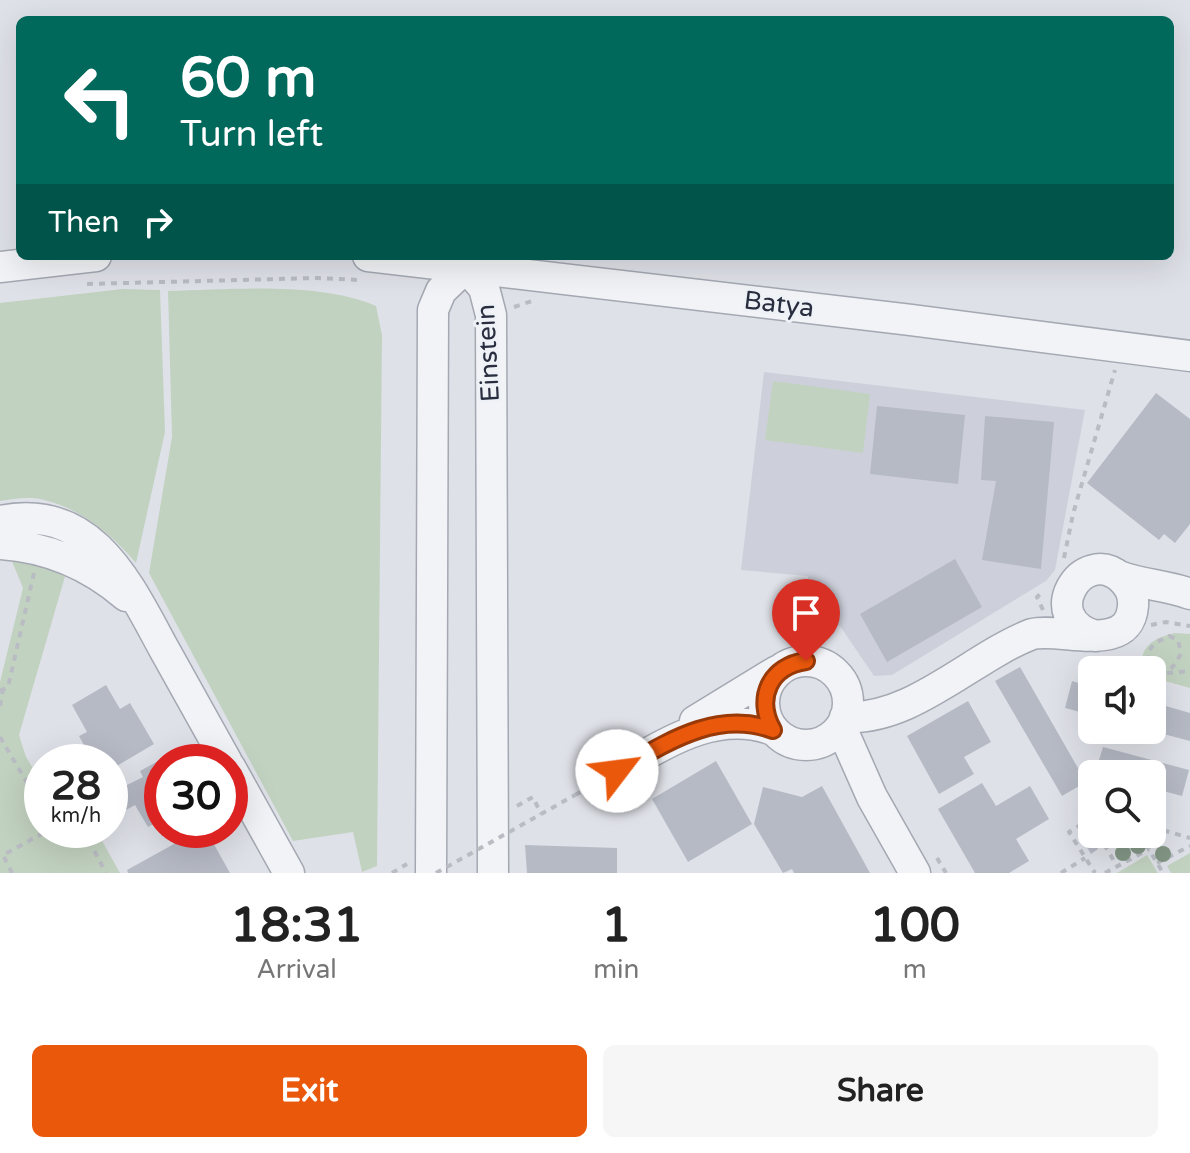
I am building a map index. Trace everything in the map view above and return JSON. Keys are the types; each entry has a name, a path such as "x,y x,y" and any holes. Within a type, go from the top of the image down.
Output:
{"street":[{"path":"0,267 61,260"},
{"name":"Batya","path":"365,268 466,267 1190,356"},
{"name":"Einstein","path":"433,873 433,310 441,291 466,267 484,288 491,315 493,873"},
{"path":"0,521 21,518 54,521 85,538 120,571 218,744"},
{"path":"0,544 40,550 92,571 145,613"},
{"path":"617,771 794,663 818,663 853,687 869,693 905,692 1057,608 1078,578 1088,572 1109,571 1143,585 1176,589 1190,597"},
{"path":"1119,576 1132,593 1131,615"},
{"path":"1068,596 1070,618 1086,633 1096,636"},
{"path":"665,744 724,722 755,723 800,745 914,700 1032,634 1053,632 1096,636 1117,631 1131,615 1163,602 1190,597"},
{"path":"773,730 764,709 765,697 768,686 783,668"},
{"path":"838,676 846,692 835,729 915,873"},
{"path":"248,799 289,873"}],"path":[{"path":"85,284 317,278 365,268"},
{"path":"1073,514 1121,347"},
{"path":"0,706 1,690 8,687 40,550"},
{"path":"1148,656 1155,643 1174,636 1181,644 1181,653 1166,672"},
{"path":"1166,672 1190,671"},
{"path":"0,737 24,778"},
{"path":"433,873 575,795"},
{"path":"493,819 533,797 541,814"},
{"path":"1078,828 1069,832 1078,847"},
{"path":"1166,831 1190,838"},
{"path":"12,873 3,855 24,844"},
{"path":"1157,863 1190,846"},
{"path":"931,847 946,873"},
{"path":"93,848 106,873"},
{"path":"1079,848 1095,873"},
{"path":"1107,848 1118,866"},
{"path":"1105,873 1149,849 1163,873"},
{"path":"1061,873 1085,858"}],"shaded area":[{"path":"764,372 1085,410 1055,570 1046,581 892,675 874,676 840,626 803,614 808,576 741,570"}],"green space":[{"path":"123,289 160,290 165,432 136,563 106,533 83,516 58,504 22,498 0,501 0,303"},
{"path":"301,290 353,298 376,306 382,335 377,866 362,872 353,832 293,841 248,757 248,744 241,744 149,573 172,437 168,291"},
{"path":"773,381 870,394 863,453 765,440"},
{"path":"11,559 66,573 19,735 24,751 24,848 106,848 120,873 0,873 0,682 23,588"},
{"path":"1175,633 1190,634 1190,688 1166,681 1166,656 1143,656 1149,644"},
{"path":"1190,853 1190,873 1171,873 1167,866"},
{"path":"1147,855 1158,873 1117,873"}],"building":[{"path":"1156,393 1190,419 1190,524 1175,543 1164,534 1159,540 1087,483"},
{"path":"877,406 965,415 958,484 870,474"},
{"path":"985,416 1054,422 1041,569 982,560 996,481 981,480"},
{"path":"955,559 982,607 887,662 860,614"},
{"path":"1020,667 1078,768 1078,787 1062,796 995,681"},
{"path":"1072,681 1078,683 1078,711 1065,708"},
{"path":"106,685 120,709 130,703 154,744 144,744 144,750 128,759 128,744 83,744 79,736 87,732 72,705"},
{"path":"968,701 991,742 964,757 974,774 939,794 907,736"},
{"path":"1166,706 1190,713 1190,741 1166,735"},
{"path":"1103,747 1152,760 1099,760"},
{"path":"716,761 752,824 688,862 652,799"},
{"path":"1166,764 1189,770 1182,796 1166,792"},
{"path":"144,769 144,820 135,805 128,809 128,784 143,777 140,771"},
{"path":"982,783 996,806 1030,786 1049,819 1016,839 1029,861 1009,873 975,873 938,809"},
{"path":"822,786 870,873 794,873 792,869 783,873 754,824 763,787 802,797"},
{"path":"525,845 617,848 617,873 527,873"},
{"path":"167,848 216,848 230,873 128,873 127,870"}],"route":[{"path":"617,771 665,744 724,722 755,723 773,730 764,709 768,686 783,668 806,661"}]}
